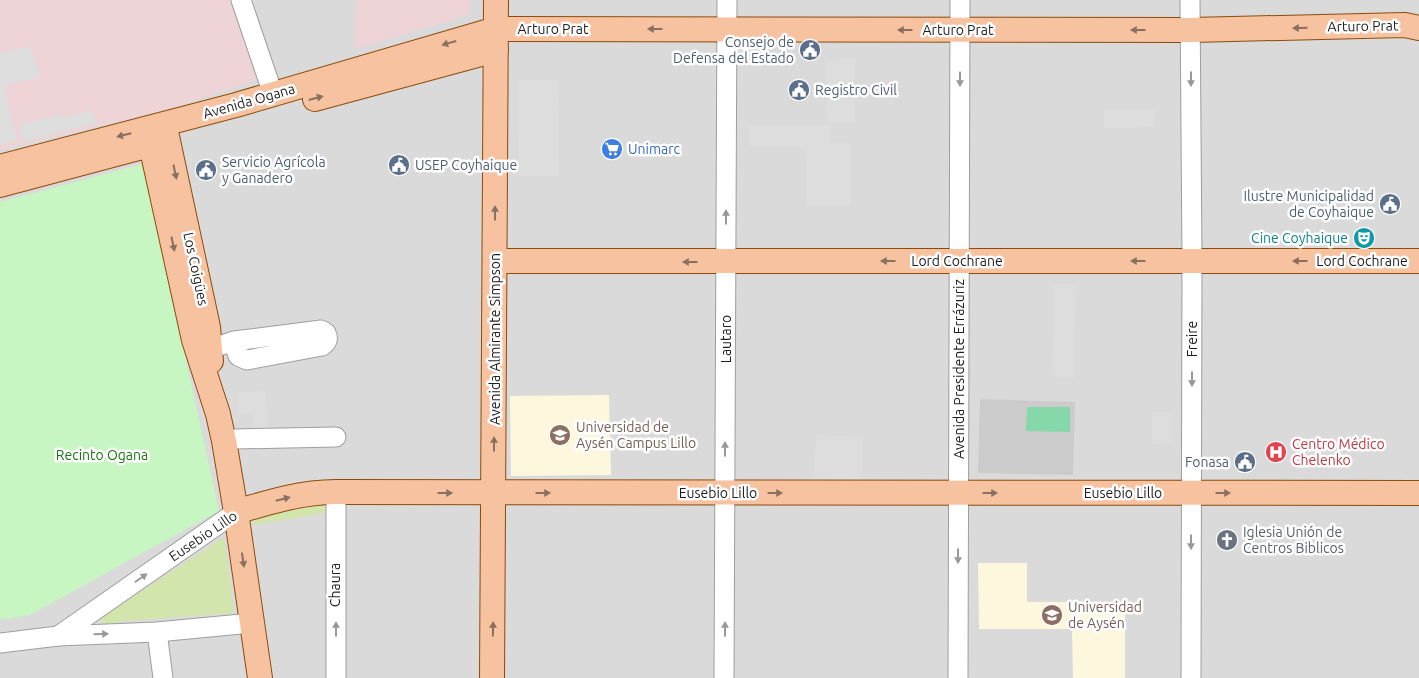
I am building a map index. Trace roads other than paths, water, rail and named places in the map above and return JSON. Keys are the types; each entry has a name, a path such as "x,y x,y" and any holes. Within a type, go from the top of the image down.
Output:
{"main road":[{"name":"Avenida Almirante Simpson","path":"492,678 496,0"},
{"name":"Arturo Prat","path":"496,40 727,29 1191,30 1405,26 1419,28"},
{"name":"Avenida Ogana","path":"0,167 161,137 273,94 496,40"},
{"name":"Avenida Ogana","path":"0,185 161,137 292,105 496,40"},
{"name":"Los Coigües","path":"161,137 208,327 218,414 236,512 260,678"},
{"name":"Los Coigües","path":"161,137 194,340 218,414"},
{"name":"Lord Cochrane","path":"495,262 1419,261"},
{"name":"Eusebio Lillo","path":"236,512 295,496 336,492 1419,493"}],"street":[{"path":"241,0 273,94"},
{"name":"Lautaro","path":"724,678 727,0"},
{"name":"Avenida Presidente Errázuriz","path":"958,678 960,0"},
{"name":"Freire","path":"1190,0 1192,260 1191,678"},
{"path":"209,346 222,345 234,341"},
{"path":"224,441 235,439 336,437"},
{"name":"Chaura","path":"336,492 336,678"},
{"name":"Eusebio Lillo","path":"58,636 236,512"},
{"name":"Eusebio Lillo","path":"0,642 58,636 157,632 252,623"},
{"path":"157,632 163,678"}],"place":[{"name":"Consejo de Defensa del Estado","path":"810,50"},
{"name":"Registro Civil","path":"799,90"},
{"name":"Unimarc","path":"612,149"},
{"name":"USEP Coyhaique","path":"399,165"},
{"name":"Servicio Agrícola y Ganadero","path":"206,170"},
{"name":"Ilustre Municipalidad de Coyhaique","path":"1390,204"},
{"name":"Cine Coyhaique","path":"1364,238"},
{"name":"Universidad de Aysén Campus Lillo","path":"560,435"},
{"name":"Centro Médico Chelenko","path":"1276,452"},
{"name":"Fonasa","path":"1245,462"},
{"name":"Iglesia Unión de Centros Biblicos","path":"1227,540"},
{"name":"Universidad de Aysén","path":"1052,615"}],"park label":[{"name":"Recinto Ogana","path":"102,455"}]}
